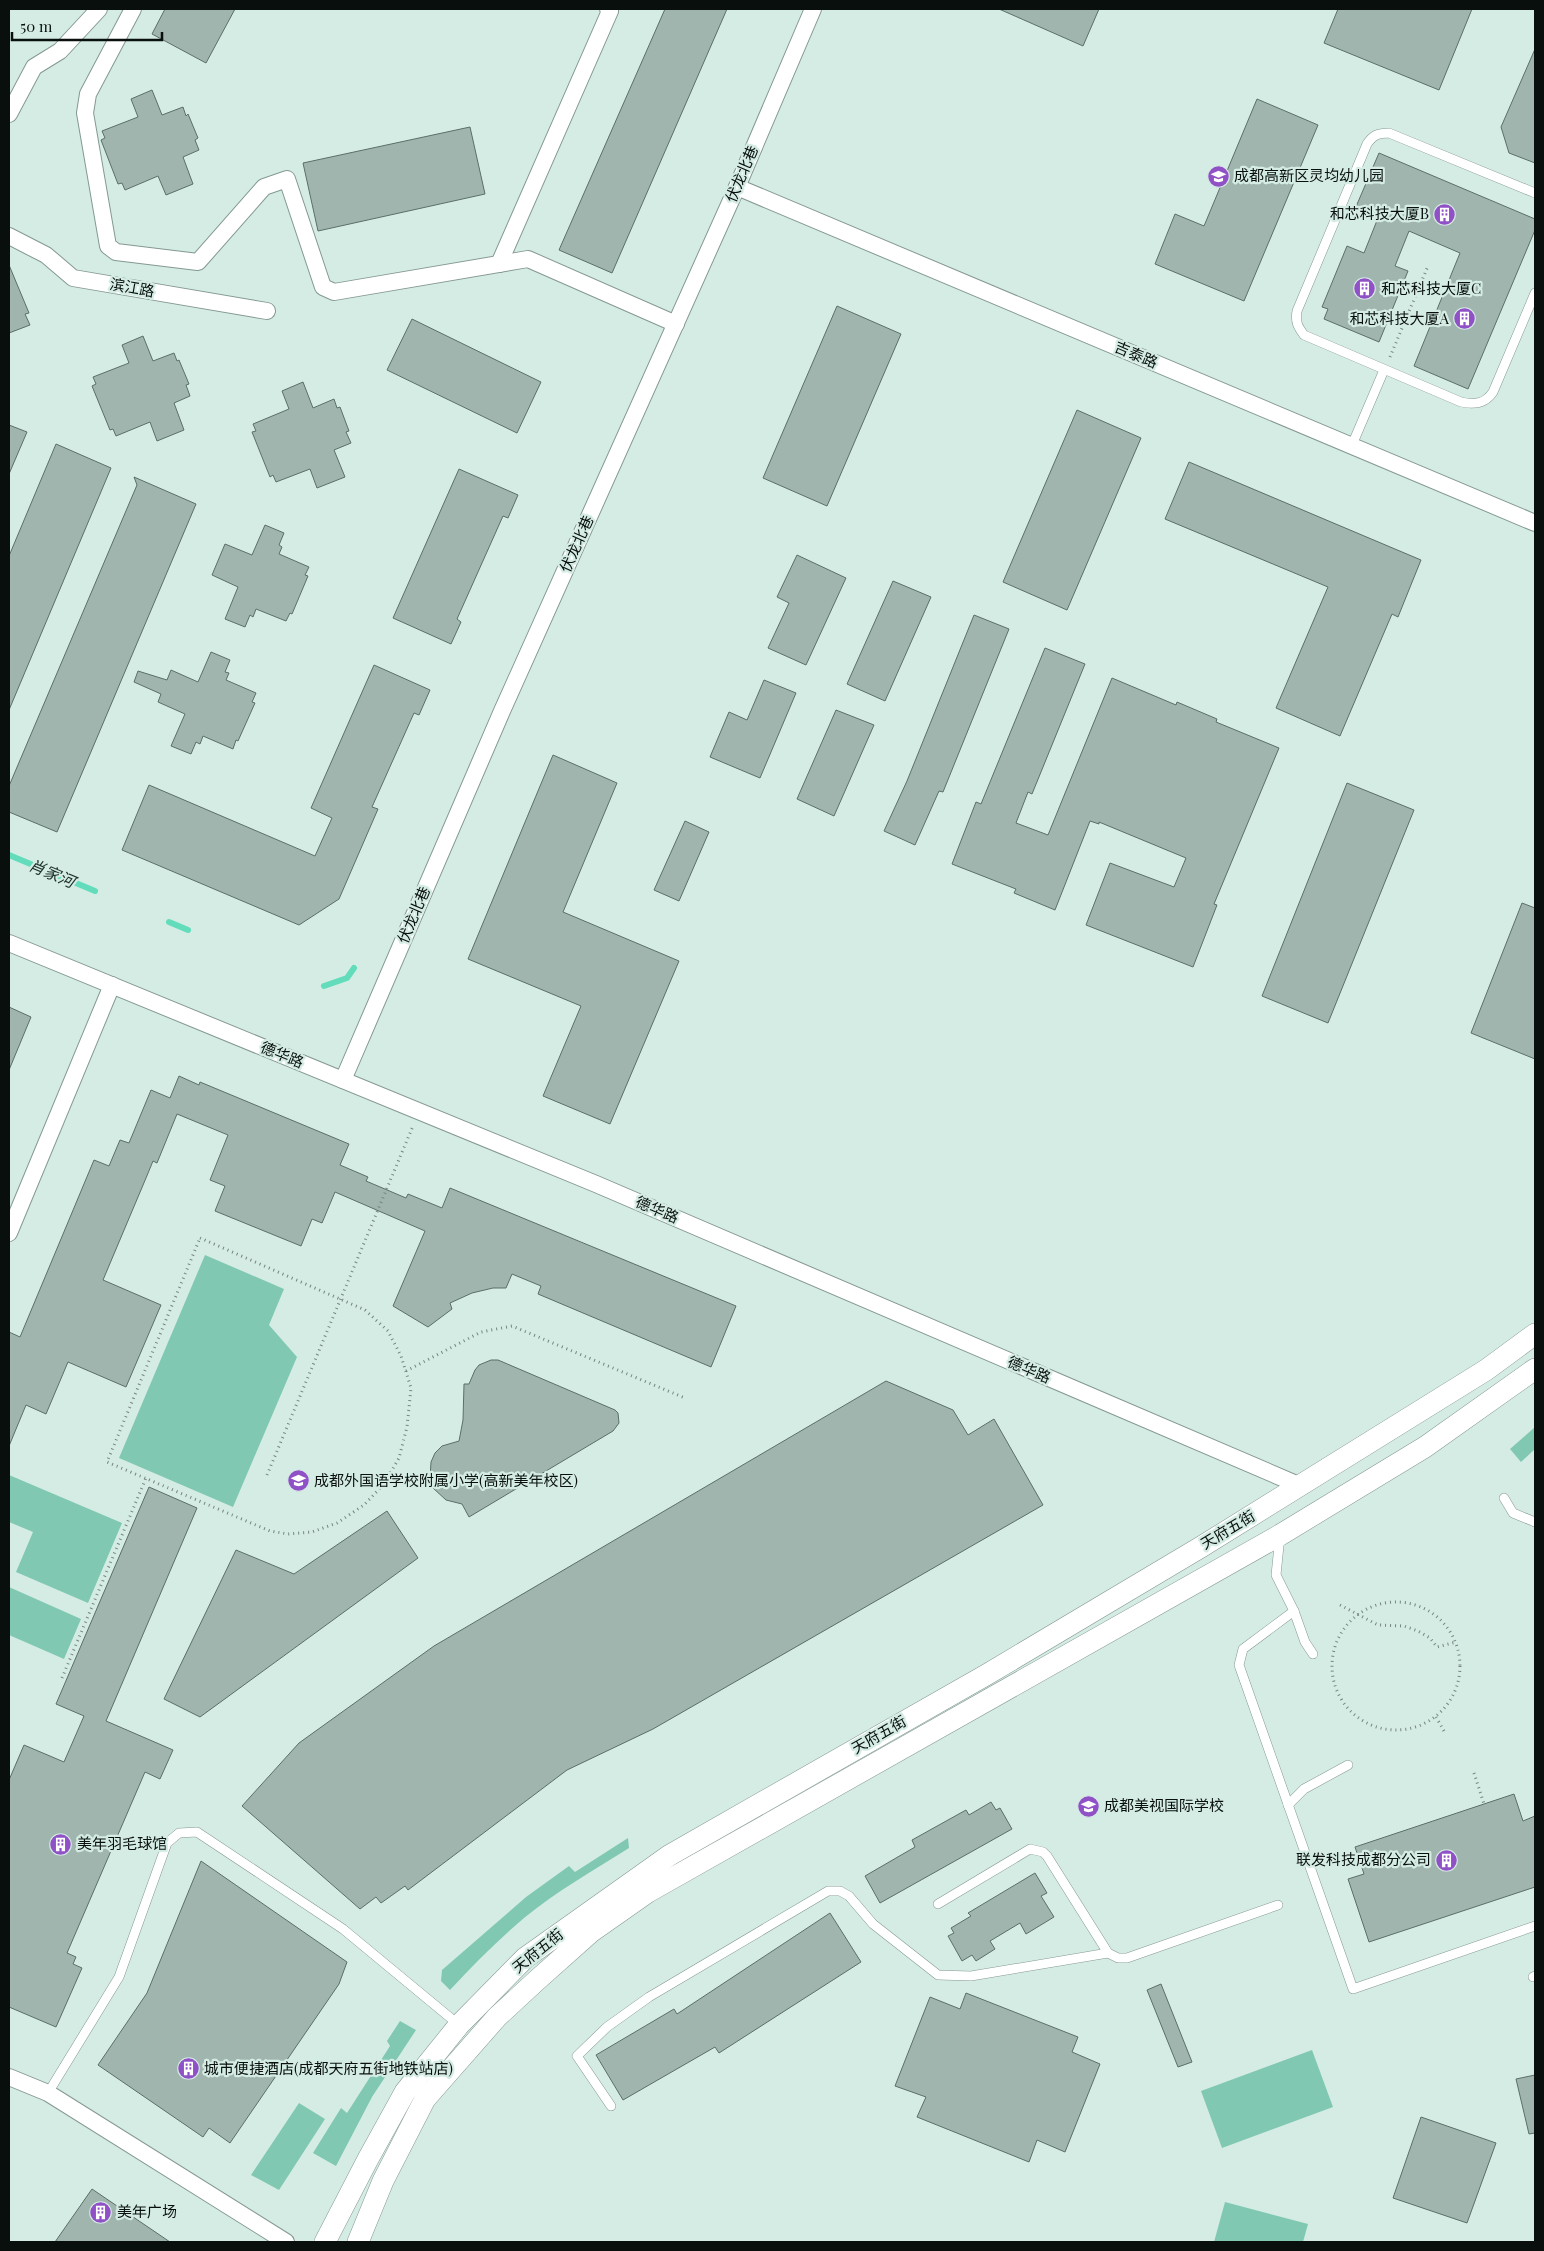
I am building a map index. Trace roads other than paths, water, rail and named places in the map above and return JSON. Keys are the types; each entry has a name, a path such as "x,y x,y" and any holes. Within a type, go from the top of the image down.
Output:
{"street":[{"path":"9,114 34,67 60,51 99,9"},
{"path":"133,9 88,94 85,113 108,246 116,252 198,262 264,187 287,179 323,287 334,292 528,259"},
{"path":"499,264 610,11 608,9"},
{"name":"伏龙北巷","path":"343,1080 502,711 737,188 813,9"},
{"name":"吉泰路","path":"737,188 1535,523"},
{"name":"滨江路","path":"9,236 46,255 73,278 267,311"},
{"path":"511,237 528,259 676,324"},
{"name":"德华路","path":"9,943 614,1192 1301,1486"},
{"path":"9,1233 112,985"},
{"name":"天府五街","path":"325,2242 405,2092 459,2025 525,1958 670,1855 977,1680 1301,1486 1486,1370 1535,1334"},
{"name":"天府五街","path":"358,2242 383,2182 425,2099 497,2017 591,1932 648,1892 1280,1536 1425,1447 1535,1369"},
{"path":"9,2077 48,2093 286,2242"}],"lane":[{"path":"1535,193 1389,133 1380,132 1373,136 1367,144 1297,311 1296,320 1304,335 1461,402 1471,404 1489,398 1493,392 1535,293"},
{"path":"1352,445 1384,370"},
{"path":"1504,1498 1513,1513 1535,1522"},
{"path":"1280,1536 1276,1575 1294,1611 1305,1642 1313,1654"},
{"path":"1294,1611 1243,1649 1239,1665 1353,1989 1535,1926"},
{"path":"1288,1805 1304,1789 1348,1765"},
{"path":"48,2093 119,1977 167,1844 179,1833 197,1832 342,1930 459,2025"},
{"path":"938,1904 1030,1849 1037,1849 1047,1856 1108,1953 1118,1958 1127,1958 1278,1905"},
{"path":"610,2106 577,2056 607,2027 650,1998 828,1891 840,1891 849,1896 873,1924 938,1974 971,1976 1108,1953"}],"waterway":[{"name":"肖家河","path":"9,855 95,891"},
{"name":"肖家河","path":"169,922 188,930"},
{"name":"肖家河","path":"324,986 347,978 354,968"}],"place":[{"name":"成都高新区灵均幼儿园","path":"1218,176"},
{"name":"和芯科技大厦B","path":"1445,214"},
{"name":"和芯科技大厦C","path":"1365,289"},
{"name":"和芯科技大厦A","path":"1465,319"},
{"name":"成都外国语学校附属小学(高新美年校区)","path":"298,1481"},
{"name":"成都美视国际学校","path":"1088,1806"},
{"name":"美年羽毛球馆","path":"61,1844"},
{"name":"联发科技成都分公司","path":"1447,1860"},
{"name":"城市便捷酒店(成都天府五街地铁站店)","path":"188,2069"},
{"name":"美年广场","path":"101,2212"}]}
